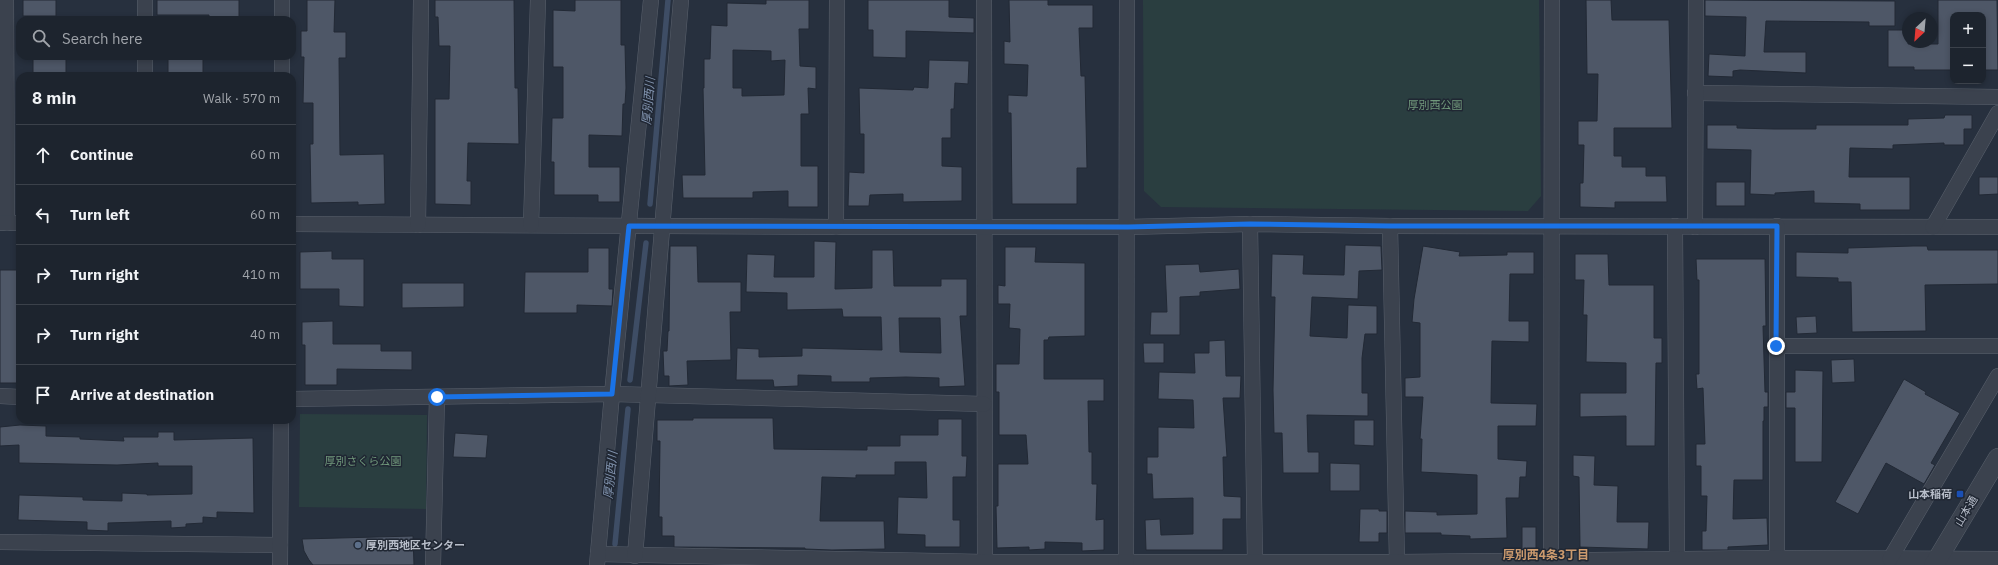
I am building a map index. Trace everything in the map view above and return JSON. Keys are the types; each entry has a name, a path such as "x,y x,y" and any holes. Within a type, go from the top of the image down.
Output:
{"street":[{"path":"6,0 9,223"},
{"path":"145,0 145,16"},
{"path":"282,0 282,16"},
{"path":"418,225 421,0"},
{"path":"531,225 538,0"},
{"path":"651,0 612,394 598,560 635,556 842,562 1126,564 1255,562 1551,562 1677,558 1932,560 1998,559"},
{"path":"635,556 681,0"},
{"path":"836,227 837,0"},
{"path":"984,0 985,564"},
{"path":"1126,564 1128,227 1127,0"},
{"path":"1551,562 1550,226 1552,0"},
{"path":"1695,227 1696,0"},
{"path":"145,60 145,72"},
{"path":"282,60 282,72"},
{"path":"1695,93 1998,97"},
{"path":"1933,227 1998,113"},
{"path":"296,224 836,227 1128,227 1250,224 1390,226 1998,227"},
{"path":"1250,224 1255,562"},
{"path":"1390,226 1397,562"},
{"path":"1675,226 1677,558"},
{"path":"1777,226 1777,558"},
{"path":"1776,346 1998,346"},
{"path":"1896,559 1998,376"},
{"path":"296,399 612,394 984,404"},
{"path":"0,396 16,397"},
{"path":"433,565 437,397"},
{"path":"280,565 281,424"},
{"name":"山本通","path":"1932,560 1998,458"},
{"path":"0,542 280,545"}],"green space":[{"name":"厚別西公園","path":"1143,0 1539,0 1541,196 1528,211 1161,207 1144,191"},
{"name":"厚別さくら公園","path":"300,414 427,415 426,509 299,507"}],"building":[{"path":"23,0 56,0 56,16 23,16"},
{"path":"157,0 239,0 239,16 157,15"},
{"path":"307,0 335,0 334,32 346,32 346,58 339,58 340,155 384,154 385,204 358,205 358,202 311,203 310,144 313,144 313,103 303,103 304,57 301,57 301,31 307,31"},
{"path":"435,0 514,0 515,88 518,88 519,144 468,143 467,181 471,181 471,205 435,204 435,99 449,99 450,46 439,46 438,17 435,17"},
{"path":"575,0 621,0 621,45 625,45 626,88 625,104 623,104 622,136 589,135 589,167 620,167 620,202 598,202 598,195 554,195 554,162 551,162 552,118 563,118 563,67 553,67 553,10 575,11"},
{"path":"766,0 809,0 809,29 799,29 800,66 816,67 816,89 808,88 809,114 801,114 801,166 818,166 818,207 788,207 788,191 753,192 753,198 683,198 682,175 705,175 703,88 704,59 710,59 711,25 727,26 727,3 766,4","holes":["733,50 771,51 771,61 785,60 784,95 742,96 742,88 733,88"]},
{"path":"868,0 949,0 949,17 974,18 974,33 906,31 906,58 873,57 873,30 868,30"},
{"path":"1009,0 1048,0 1048,5 1093,5 1093,28 1079,28 1081,76 1085,76 1087,168 1077,168 1077,204 1012,204 1011,113 1008,113 1008,95 1027,96 1028,65 1004,64 1004,41 1010,42"},
{"path":"1586,0 1611,0 1612,20 1669,20 1672,128 1614,128 1614,156 1622,156 1622,167 1646,167 1646,176 1666,176 1667,202 1615,202 1615,208 1580,207 1580,183 1583,183 1584,145 1578,145 1578,121 1597,121 1598,74 1587,74"},
{"path":"1705,0 1895,1 1895,26 1869,26 1869,22 1766,21 1764,52 1806,52 1806,73 1740,70 1733,71 1733,77 1708,76 1709,54 1745,56 1746,17 1705,16"},
{"path":"1938,0 1997,0 1998,70 1986,70 1986,12 1950,12 1950,70 1914,70 1914,67 1888,67 1888,30 1902,30 1902,48 1938,48"},
{"path":"33,60 66,60 66,72 33,72"},
{"path":"168,60 203,60 203,72 168,72"},
{"path":"929,60 969,61 968,84 955,83 954,109 951,109 951,138 942,138 942,166 962,167 962,201 903,202 903,194 870,195 869,206 848,206 849,172 864,173 864,134 860,134 859,88 913,90 914,87 928,88"},
{"path":"1945,115 1972,115 1972,129 1964,129 1964,145 1944,145 1944,143 1893,145 1893,149 1850,148 1849,177 1910,177 1910,210 1860,210 1860,204 1814,203 1814,191 1775,193 1775,195 1750,194 1751,150 1707,149 1707,125 1737,125 1737,128 1816,129 1816,125 1908,125 1908,119 1944,118"},
{"path":"1979,177 1998,177 1998,194 1979,195"},
{"path":"1716,182 1745,182 1745,206 1716,206"},
{"path":"814,241 836,242 835,289 872,288 872,250 893,250 894,286 941,286 941,279 967,279 967,316 960,316 965,386 939,387 939,378 906,377 870,378 870,382 831,382 831,376 798,375 798,386 774,387 773,380 736,380 737,348 759,349 759,357 802,356 802,348 882,350 881,317 843,317 842,309 787,310 787,293 746,292 747,254 775,255 774,277 814,277","holes":["899,318 940,318 941,353 900,352"]},
{"path":"1345,245 1381,246 1382,270 1359,271 1358,299 1312,297 1310,336 1347,338 1348,305 1377,306 1377,334 1365,334 1362,358 1362,393 1368,393 1368,416 1307,415 1308,452 1319,452 1319,473 1283,473 1282,433 1274,433 1273,390 1275,297 1271,297 1272,254 1304,255 1303,274 1344,275"},
{"path":"670,246 697,246 698,282 741,282 741,312 730,312 731,360 687,361 688,385 669,386 669,376 664,376 663,351 667,351 669,331"},
{"path":"1423,246 1460,252 1459,256 1507,255 1507,252 1534,252 1534,274 1510,274 1509,321 1529,321 1529,342 1492,341 1491,403 1537,404 1536,426 1498,426 1498,459 1527,461 1526,477 1520,477 1519,498 1506,498 1507,538 1470,539 1470,536 1441,535 1441,533 1405,533 1405,511 1437,512 1437,515 1477,514 1477,475 1421,472 1422,439 1420,439 1423,397 1405,397 1405,378 1420,377 1420,323 1412,322 1414,299"},
{"path":"1927,246 1928,250 1998,250 1998,284 1925,285 1926,331 1852,332 1851,282 1838,282 1838,278 1796,277 1796,252 1848,253 1848,248"},
{"path":"1005,247 1036,247 1035,262 1085,263 1085,336 1049,337 1048,340 1044,340 1044,379 1104,379 1104,401 1088,401 1089,452 1092,452 1092,484 1097,484 1096,520 1104,519 1104,550 1082,551 1082,543 1045,542 1045,549 1029,550 1029,547 997,548 996,506 998,506 998,464 1028,464 1026,435 999,435 999,392 996,392 996,364 1019,364 1020,329 1009,328 1010,304 998,304 998,285 1005,286"},
{"path":"588,248 609,248 609,289 613,289 612,306 577,305 577,313 524,313 525,272 588,272"},
{"path":"332,251 332,259 364,259 364,307 339,306 339,289 300,289 300,252"},
{"path":"1575,254 1608,254 1609,285 1654,285 1654,338 1662,338 1662,363 1656,363 1655,446 1626,446 1626,416 1580,417 1580,393 1626,393 1626,363 1586,362 1587,315 1583,315 1584,280 1575,280"},
{"path":"1696,259 1765,259 1766,326 1763,326 1765,392 1768,392 1768,407 1764,407 1763,421 1763,480 1734,480 1733,519 1767,518 1768,545 1728,547 1728,550 1702,550 1702,531 1706,531 1707,496 1701,496 1701,466 1696,466 1696,444 1705,444 1703,388 1697,389 1696,374 1699,374 1699,280 1697,280"},
{"path":"1199,264 1200,272 1239,269 1240,289 1200,292 1200,296 1180,297 1180,335 1150,335 1151,312 1167,312 1165,265"},
{"path":"0,270 16,270 16,383 0,383"},
{"path":"402,283 464,283 464,307 402,308"},
{"path":"1816,316 1817,333 1797,334 1796,317"},
{"path":"333,321 333,344 381,344 381,351 412,351 412,370 337,369 337,385 305,385 305,345 302,345 302,322"},
{"path":"1225,340 1226,376 1241,376 1240,398 1223,398 1227,457 1223,457 1224,496 1241,497 1241,519 1223,519 1223,550 1146,550 1145,520 1160,519 1161,535 1193,534 1193,498 1153,499 1152,474 1147,474 1147,457 1158,457 1158,427 1194,428 1193,400 1158,399 1159,372 1195,373 1194,353 1209,353 1209,341"},
{"path":"1143,343 1164,343 1164,363 1144,363"},
{"path":"1854,359 1855,382 1832,383 1831,360"},
{"path":"1795,370 1823,371 1822,462 1795,462 1795,408 1786,408 1786,392 1795,392"},
{"path":"1904,379 1926,392 1925,394 1960,413 1931,463 1935,465 1924,484 1886,463 1858,514 1835,502"},
{"path":"693,418 773,418 774,449 867,450 867,446 900,446 900,435 938,435 938,419 962,419 962,456 967,456 966,477 953,477 953,520 960,520 960,547 925,547 925,535 897,534 898,497 927,498 926,462 895,462 895,475 856,475 856,478 822,477 820,521 884,521 885,549 832,550 805,548 674,547 674,536 662,536 662,517 659,517 660,441 657,441 657,420 693,420"},
{"path":"1354,420 1374,420 1374,446 1354,445"},
{"path":"20,425 46,426 46,436 80,437 80,439 124,441 123,437 158,437 158,432 174,432 174,440 253,438 254,513 217,512 217,518 203,517 203,523 186,524 186,527 171,528 171,521 108,523 108,531 87,530 87,522 18,520 19,495 83,497 83,500 122,501 122,493 147,495 192,494 192,466 158,466 158,463 117,465 19,463 19,445 0,446 0,427"},
{"path":"455,433 488,435 486,458 453,457"},
{"path":"1573,455 1595,456 1594,485 1618,486 1617,522 1649,522 1648,549 1580,547 1579,477 1573,476"},
{"path":"1330,463 1360,464 1360,491 1330,491"},
{"path":"1360,509 1379,509 1379,511 1387,511 1387,533 1379,533 1379,542 1359,542"},
{"path":"1522,527 1536,527 1536,550 1522,550"},
{"name":"厚別西地区センター","path":"413,536 414,565 313,565 304,551 302,539"}],"waterway":[{"name":"厚別西川","path":"650,204 668,0"},
{"name":"厚別西川","path":"630,380 646,243"},
{"name":"厚別西川","path":"615,544 628,409"}],"place":[{"name":"山本稲荷","path":"1960,494"},
{"name":"厚別西地区センター","path":"358,545"}],"district":[{"name":"厚別西4条3丁目","path":"1546,554"}],"route":[{"path":"437,397 612,394 629,226 1128,227 1250,224 1390,226 1777,226 1776,346"}]}
